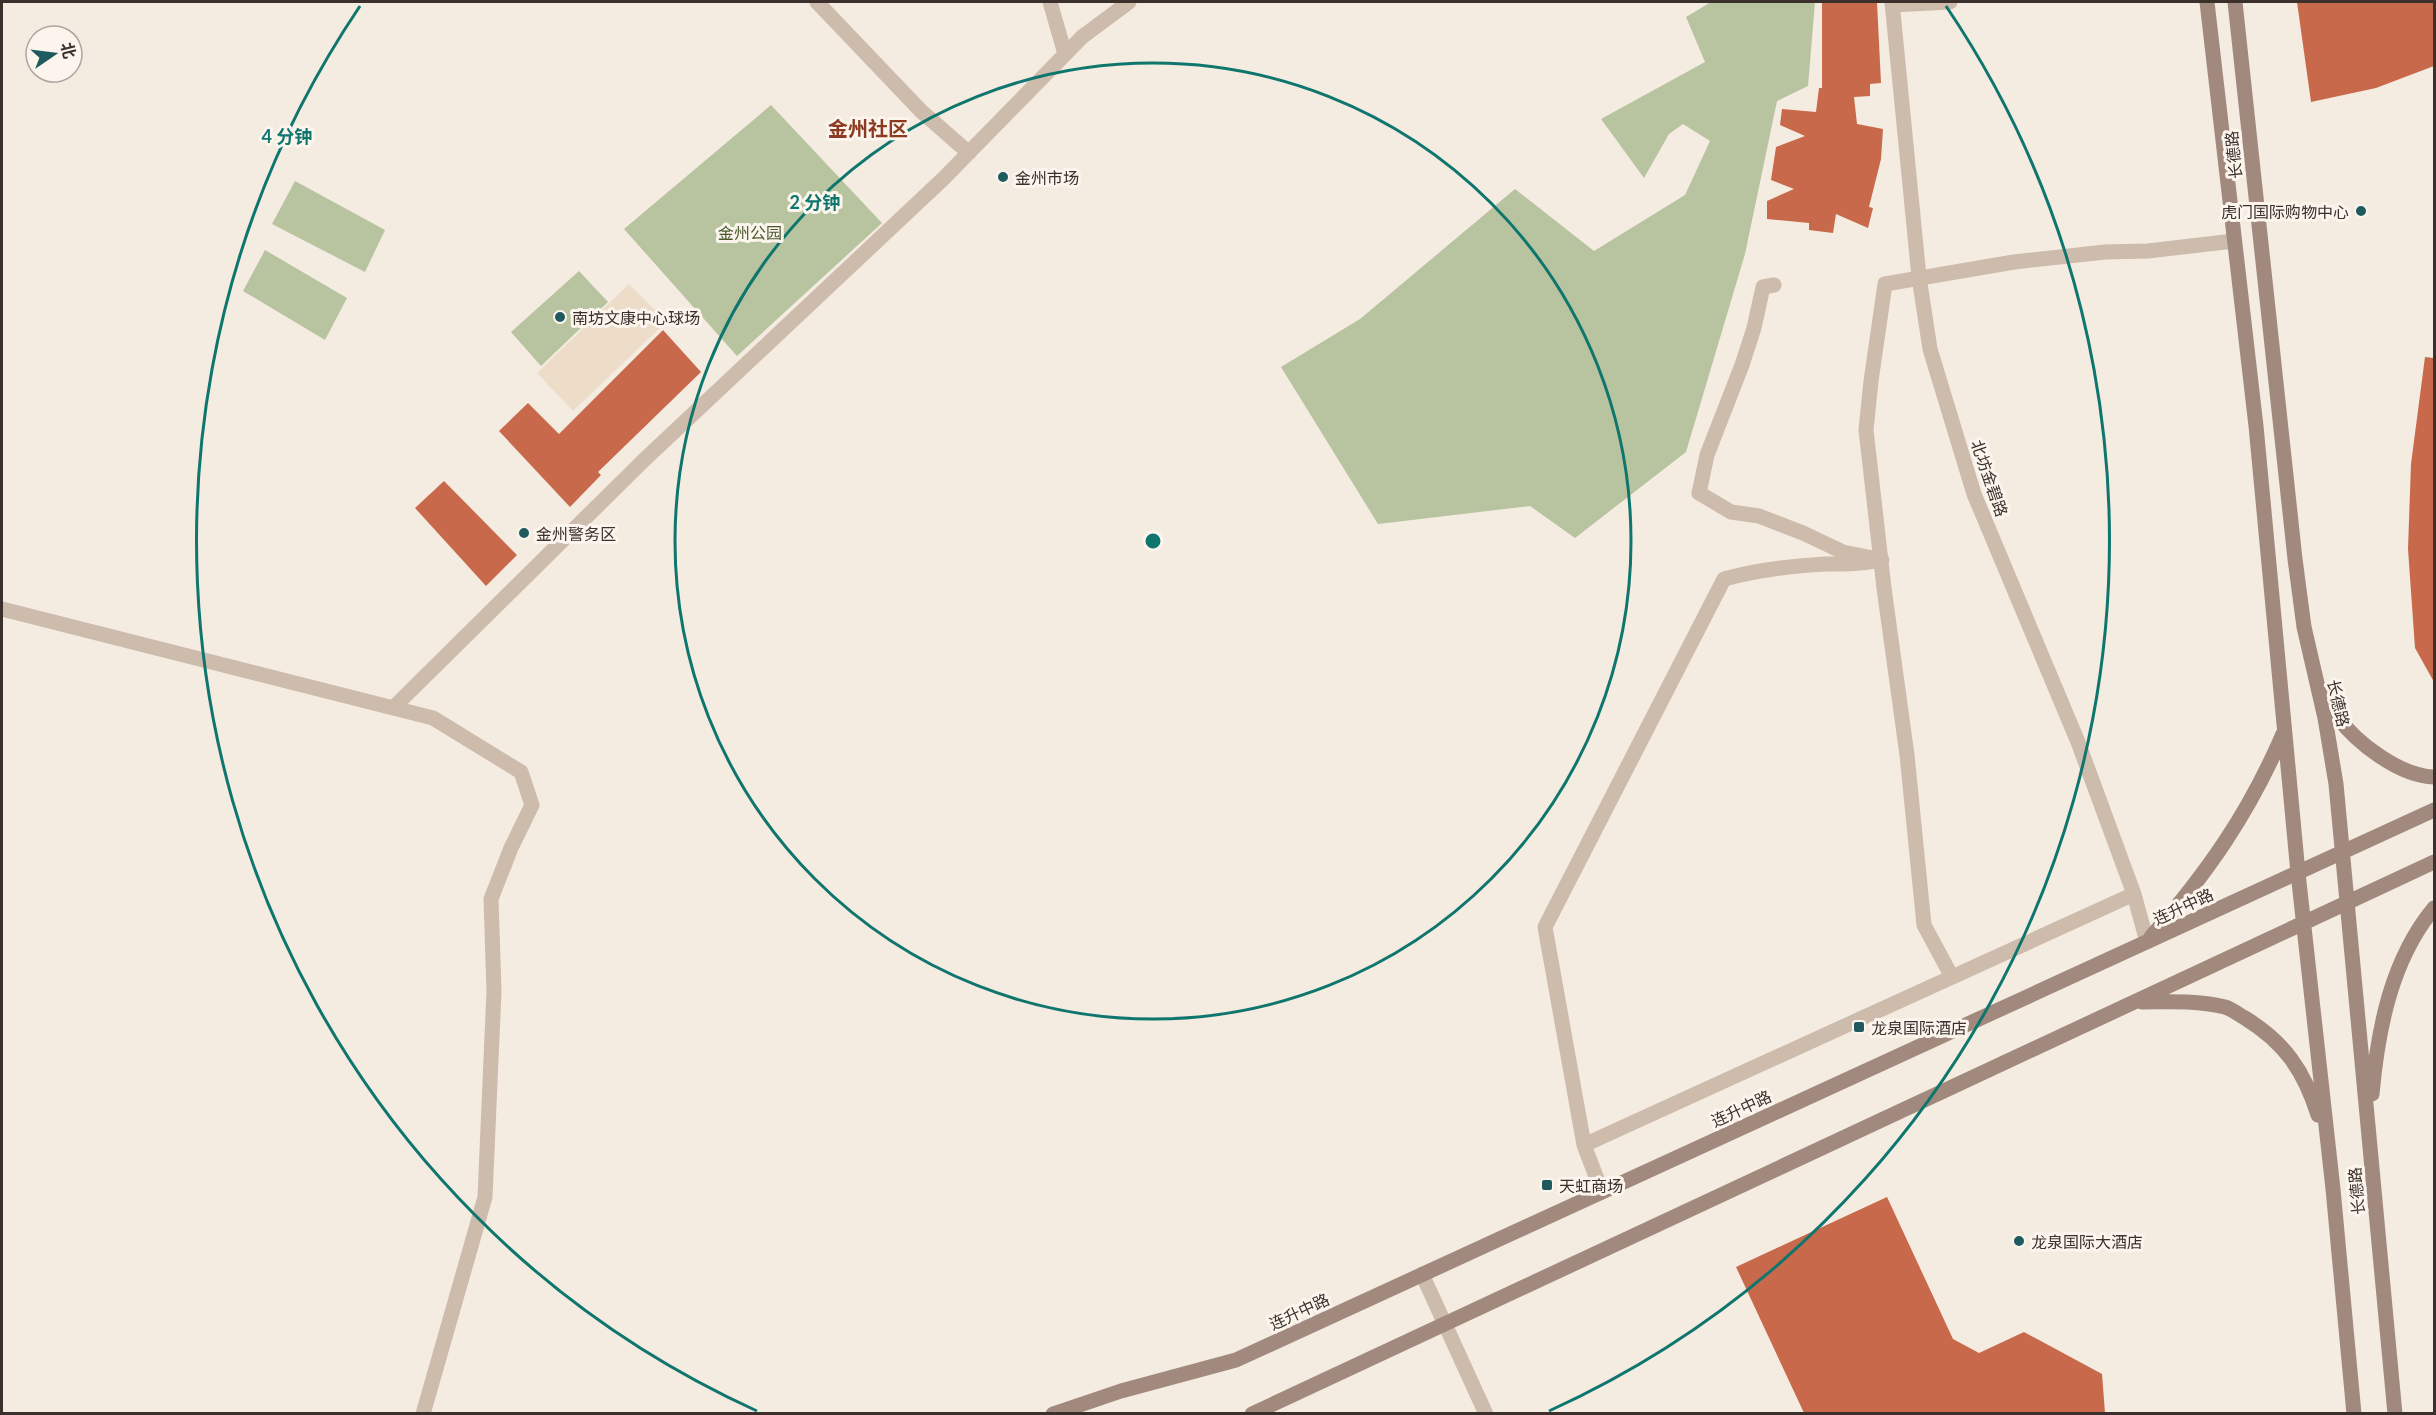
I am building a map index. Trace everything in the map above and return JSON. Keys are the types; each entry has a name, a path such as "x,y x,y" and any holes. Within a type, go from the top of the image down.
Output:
{"main road":[{"name":"长德路","path":"2207,2 2256,426 2303,924 2354,1413"},
{"name":"长德路","path":"2235,2 2295,559 2304,627 2325,718 2336,784 2395,1413"},
{"path":"2312,666 2337,716 2369,749 2397,766 2422,777 2434,777"},
{"path":"2147,942 2214,861 2265,776 2284,732"},
{"name":"连升中路","path":"1053,1413 1121,1391 1236,1360 2434,810"},
{"path":"1252,1413 2434,862"},
{"path":"2368,1130 2376,1045 2388,998 2405,954 2434,908"},
{"path":"2136,1002 2185,1002 2226,1007 2267,1032 2293,1059 2312,1096 2328,1147"}],"street":[{"path":"817,2 921,111 969,153"},
{"path":"1050,2 1065,54"},
{"path":"394,707 644,460 944,179 1082,37 1129,2"},
{"path":"1892,3 1950,2"},
{"name":"北坊金碧路","path":"1892,3 1918,278 1930,349 1974,494 2078,742 2134,894 2147,942"},
{"path":"1952,977 1924,925 1907,755 1866,430 1885,284 2014,262 2234,241"},
{"path":"1774,285 1763,286 1754,328 1742,365 1707,455 1700,493 1731,512 1759,516 1844,552 1882,560"},
{"path":"1602,1191 1584,1145 1545,927 1724,579 1755,571 1827,564 1856,565 1882,560"},
{"path":"2,609 433,718 521,772 532,805 511,848 491,899 494,991 485,1197 423,1413"},
{"path":"1584,1145 2134,894"},
{"path":"1422,1274 1486,1413"}],"green space":[{"path":"1711,2 1815,2 1808,86 1777,101 1745,254 1686,452 1575,538 1530,506 1378,524 1281,367 1360,319 1515,189 1594,251 1685,195 1710,141 1683,124 1669,134 1644,178 1601,119 1705,62 1686,17"},
{"name":"金州公园","path":"771,105 882,223 737,356 624,229"},
{"path":"295,181 385,230 365,272 272,224"},
{"path":"265,250 347,298 325,340 243,291"},
{"name":"南坊文康中心球场","path":"579,271 608,302 541,366 511,332"}],"shaded area":[{"path":"629,284 666,322 573,411 537,373"}],"building":[{"path":"1877,2 1881,83 1870,84 1870,96 1854,97 1857,124 1883,129 1881,159 1869,207 1873,208 1868,228 1836,214 1833,233 1809,230 1809,223 1767,219 1767,201 1794,189 1771,180 1776,147 1805,136 1780,125 1782,109 1816,112 1819,88 1822,88 1822,3"},
{"path":"2297,2 2434,2 2434,66 2376,88 2311,102"},
{"path":"663,330 701,372 598,472 601,475 570,507 499,431 528,403 559,434"},
{"path":"2425,357 2434,358 2434,682 2415,648 2408,549 2411,464"},
{"path":"444,481 517,555 486,586 415,508"},
{"path":"1887,1197 1953,1339 1979,1353 2024,1332 2102,1374 2105,1413 1804,1413 1736,1267"}],"place":[{"name":"金州市场","path":"1003,177"},
{"name":"虎门国际购物中心","path":"2361,211"},
{"name":"南坊文康中心球场","path":"560,317"},
{"name":"金州警务区","path":"524,533"},
{"name":"龙泉国际酒店","path":"1859,1027"},
{"name":"天虹商场","path":"1547,1185"},
{"name":"龙泉国际大酒店","path":"2019,1241"}],"district":[{"name":"金州社区","path":"868,128"}]}
